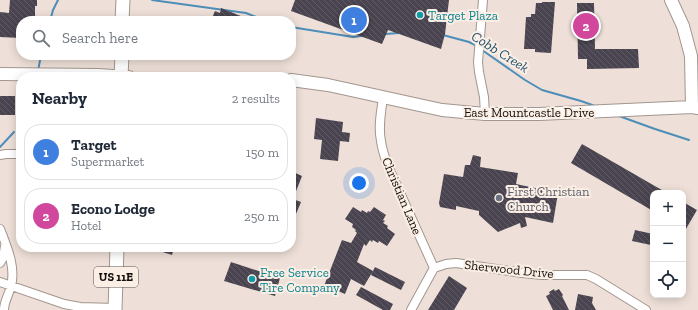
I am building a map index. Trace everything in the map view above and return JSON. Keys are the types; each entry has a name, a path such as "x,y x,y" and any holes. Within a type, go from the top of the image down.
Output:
{"main road":[{"path":"122,16 123,0"},
{"path":"121,72 122,60"},
{"name":"US 11E","path":"115,309 117,252"}],"street":[{"path":"483,0 478,62 484,97 484,114"},
{"path":"671,0 683,26 691,56 695,108"},
{"path":"0,74 16,74"},
{"name":"East Mountcastle Drive","path":"296,81 328,85 442,110 484,114 539,114 695,108"},
{"name":"Christian Lane","path":"383,98 380,118 383,152 434,268"},
{"path":"0,155 16,154"},
{"path":"0,228 12,265 13,273 11,287 4,305 4,310"},
{"path":"0,263 3,258 5,243"},
{"name":"Sherwood Drive","path":"434,268 446,264 456,263 542,275 587,275 646,310"},
{"path":"411,310 434,268"},
{"path":"0,282 64,304 115,309"}],"building":[{"path":"10,0 37,0 37,6 35,6 35,16 16,16 16,38 0,37 0,12 9,13"},
{"path":"295,0 449,0 445,34 441,49 388,30 382,44 291,11"},
{"path":"555,2 551,53 535,52 535,49 524,49 526,17 531,17 531,14 535,14 536,3"},
{"path":"577,3 594,3 595,49 638,49 639,68 587,69 587,59 578,59"},
{"path":"221,8 241,16 213,16 215,11 220,13"},
{"path":"0,96 15,96 15,115 0,115"},
{"path":"316,118 343,122 342,132 350,133 349,142 340,141 338,161 320,159 322,140 314,139"},
{"path":"582,144 662,190 650,190 650,209 571,163"},
{"name":"First Christian Church","path":"473,155 481,157 480,167 518,173 516,184 558,193 553,223 525,217 527,226 521,228 520,223 498,232 479,215 479,211 456,206 456,210 440,207 439,203 444,174 463,177 465,165 470,165"},
{"path":"296,173 302,176 296,191"},
{"path":"296,200 301,202 296,214"},
{"path":"686,204 697,210 686,229"},
{"path":"353,207 361,212 362,210 367,213 374,207 386,215 383,223 395,234 387,246 379,241 378,243 373,240 372,242 370,240 366,246 364,244 357,262 373,271 364,286 351,279 345,294 324,286 342,240 351,243 357,233 352,227 353,224 345,219"},
{"path":"635,230 650,233 650,245 632,241"},
{"path":"163,252 173,252 172,255"},
{"name":"Free Service Tire Company","path":"231,262 280,278 275,296 224,281"},
{"path":"375,267 405,282 401,290 371,275"},
{"path":"449,276 467,288 454,310 428,310"},
{"path":"361,287 393,304 390,310 383,310 356,295"},
{"path":"554,289 555,291 559,289 569,310 553,310 546,296"},
{"path":"578,294 593,297 592,303 596,310 575,310"}],"waterway":[{"name":"Cobb Creek","path":"51,16 58,0"},
{"name":"Cobb Creek","path":"152,0 246,13 254,16"},
{"name":"Cobb Creek","path":"296,28 353,37 361,36"},
{"name":"Cobb Creek","path":"385,34 399,33"},
{"name":"Cobb Creek","path":"443,35 469,42 477,46"},
{"name":"Cobb Creek","path":"482,50 542,90 595,106"},
{"name":"Cobb Creek","path":"38,71 40,60"},
{"name":"Cobb Creek","path":"619,116 689,140"},
{"name":"Cobb Creek","path":"0,147 14,132"}],"place":[{"name":"Target Plaza","path":"420,15"},
{"name":"Target","path":"354,20"},
{"name":"Econo Lodge","path":"586,26"},
{"name":"First Christian Church","path":"499,198"},
{"name":"Free Service Tire Company","path":"252,279"}]}
